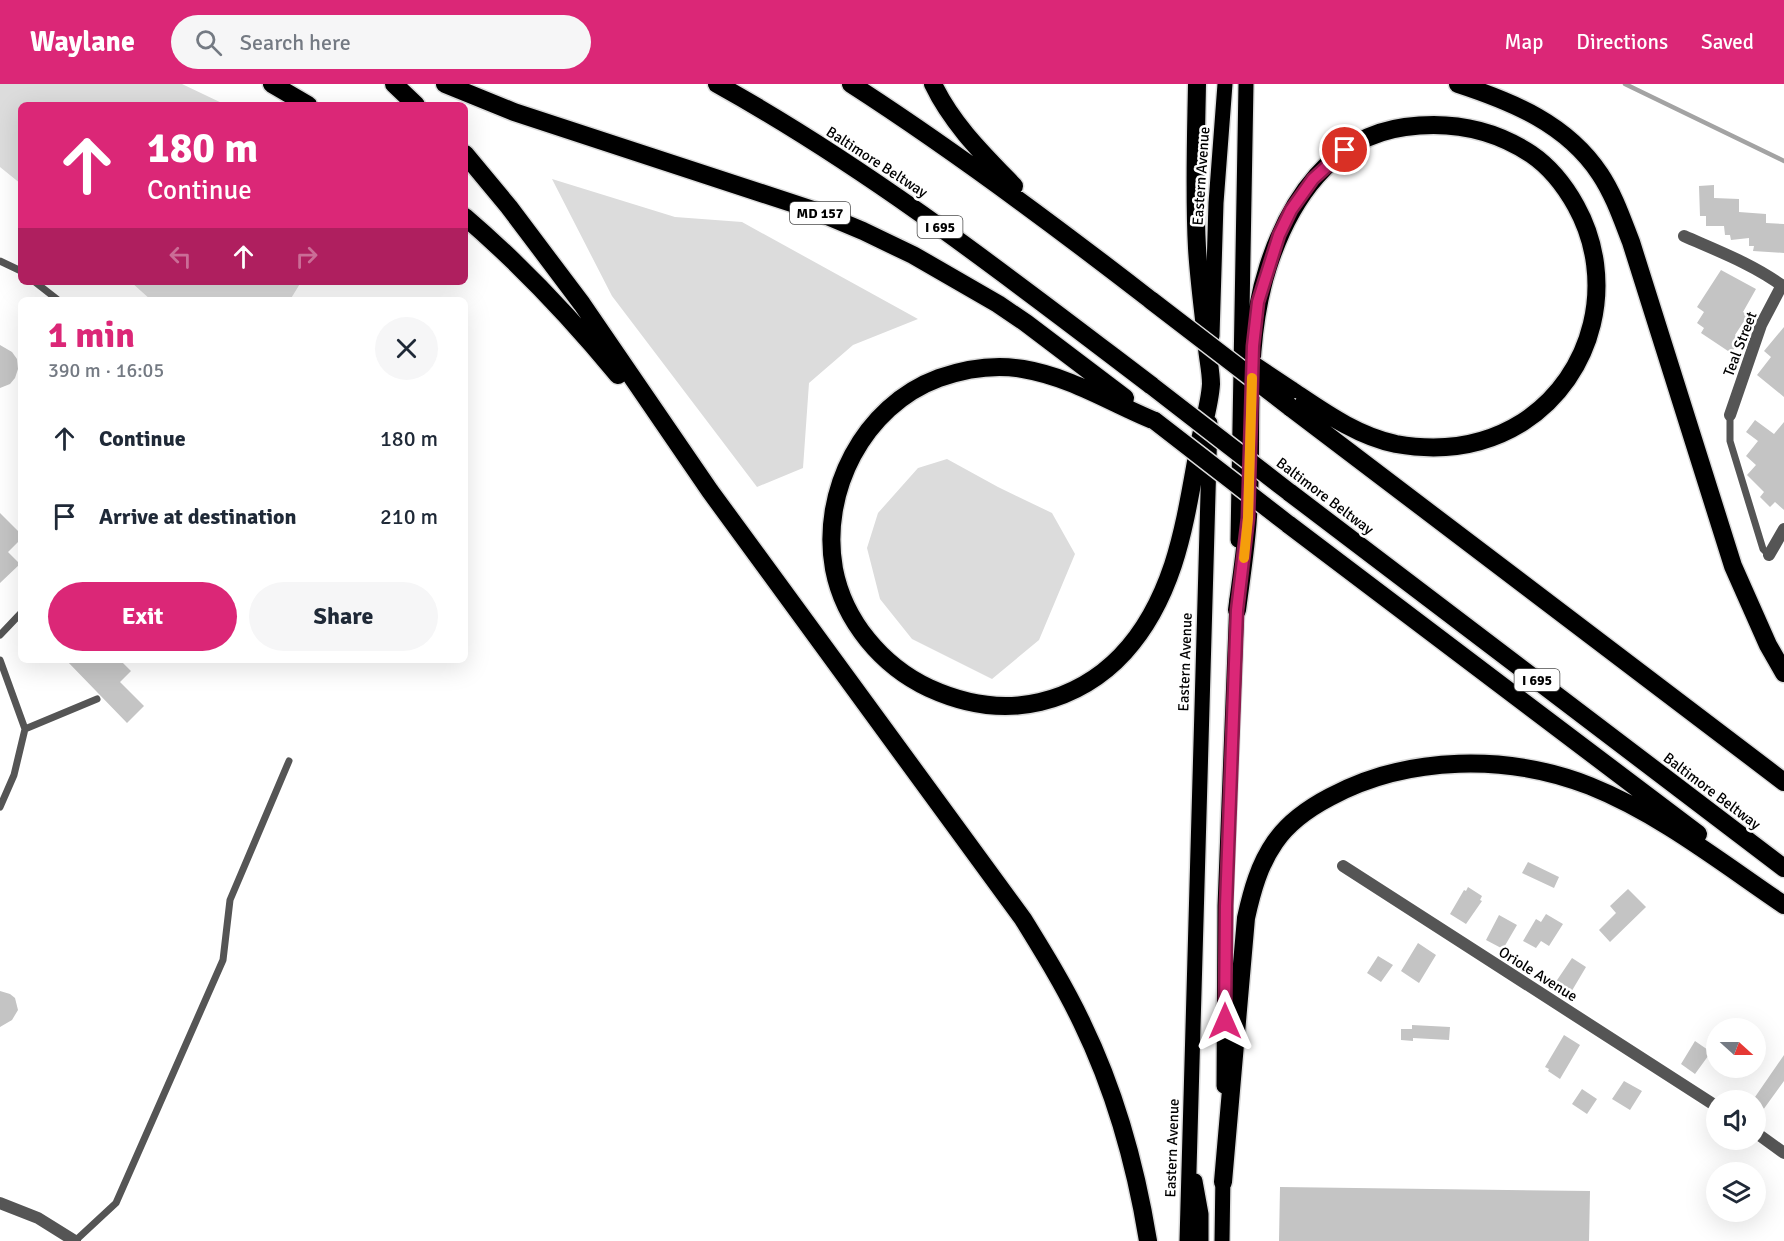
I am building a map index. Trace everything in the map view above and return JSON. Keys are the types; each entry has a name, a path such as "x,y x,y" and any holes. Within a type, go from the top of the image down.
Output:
{"highway":[{"path":"272,84 303,102"},
{"path":"394,84 413,102"},
{"name":"MD 157","path":"445,84 514,112 780,199 863,231 913,255 998,304 1034,329 1784,900"},
{"name":"Baltimore Beltway","path":"717,84 767,112 920,211 1784,868"},
{"path":"851,84 914,125 1049,221 1290,399 1784,782"},
{"path":"867,84 914,125"},
{"path":"933,84 949,113 969,140 1049,221"},
{"path":"1155,421 1121,407 1093,391 1055,376 1020,368 987,367 959,371 930,382 904,396 882,414 865,433 840,484 833,513 834,570 844,601 857,625 874,647 913,681 941,694 967,702 997,706 1024,705 1052,699 1074,690 1098,676 1132,645 1148,623 1162,595 1185,519 1211,383 1197,249 1197,84"},
{"path":"1458,84 1507,101 1542,119 1574,144 1600,174 1616,203 1631,242 1734,566 1763,634 1784,673"},
{"path":"1237,610 1248,518 1253,346 1258,302 1279,235 1304,190 1345,150 1371,136 1400,128 1432,124 1459,126 1487,133 1512,143 1533,156 1552,173 1586,224 1595,258 1597,287 1595,314 1576,368 1556,394 1534,415 1509,431 1477,443 1450,447 1422,447 1394,443 1364,433 1290,399"},
{"path":"468,158 516,216 582,304 710,491 1023,920 1066,991 1097,1056 1116,1110 1142,1204 1148,1241"},
{"path":"468,220 508,255 576,324 710,491"},
{"path":"1223,1182 1246,918 1253,888 1264,860 1276,841 1293,822 1317,804 1345,789 1381,776 1418,768 1458,764 1498,765 1549,773 1590,786 1631,805 1784,905"}],"main road":[{"name":"Eastern Avenue","path":"1187,1241 1216,203 1225,84"},
{"path":"1222,1241 1226,906 1237,610 1246,84"},
{"path":"1189,1158 1200,1214 1201,1241"}],"street":[{"path":"1684,236 1741,262 1783,286"},
{"name":"Teal Street","path":"1730,415 1761,325 1783,286"},
{"path":"1770,555 1784,529"},
{"name":"Oriole Avenue","path":"1343,866 1706,1100"},
{"path":"1766,1140 1784,1153"},
{"path":"0,1203 38,1218 75,1241"}],"lane":[{"path":"0,261 18,270"},
{"path":"39,285 54,297"},
{"path":"1730,415 1730,441 1763,549 1770,555"},
{"path":"0,635 18,616"},
{"path":"0,660 25,729 14,775 0,807"},
{"path":"25,729 98,699"},
{"path":"75,1241 116,1203 223,960 230,900 289,762"}],"shaded area":[{"path":"0,84 182,84 220,102 18,102 18,182 0,167"},
{"path":"552,179 675,217 742,222 918,319 853,345 809,383 803,468 757,487 612,296"},
{"path":"134,285 299,285 292,297 148,297"},
{"path":"947,459 1052,513 1075,554 1039,640 992,679 912,639 880,599 867,548 878,513 918,468"}],"building":[{"path":"1714,185 1714,198 1739,199 1739,212 1766,214 1766,223 1784,224 1784,253 1753,251 1754,246 1749,246 1749,238 1731,240 1730,235 1725,235 1724,226 1706,226 1706,216 1700,216 1699,186"},
{"path":"1721,270 1756,289 1743,312 1748,315 1735,335 1741,339 1731,353 1701,333 1704,328 1697,323 1704,312 1697,307"},
{"path":"1784,327 1784,397 1757,375 1771,357 1764,351"},
{"path":"0,345 12,352 17,359 18,369 10,384 0,388"},
{"path":"1755,420 1774,434 1784,422 1784,510 1775,502 1770,507 1760,497 1764,492 1747,475 1756,465 1746,456 1758,441 1746,432"},
{"path":"0,513 18,531 18,542 8,552 18,562 18,566 0,583"},
{"path":"69,663 123,663 131,671 120,682 144,706 127,723"},
{"path":"1528,862 1559,877 1554,888 1522,873"},
{"path":"1468,887 1482,896 1480,900 1482,901 1466,924 1450,914"},
{"path":"1628,889 1646,907 1610,942 1599,930 1616,913 1610,906"},
{"path":"1546,914 1563,924 1549,946 1541,941 1536,948 1523,941 1536,919 1541,922"},
{"path":"1499,915 1517,925 1503,949 1486,940"},
{"path":"1418,943 1436,955 1419,983 1401,971"},
{"path":"1378,956 1393,965 1381,982 1367,973"},
{"path":"1572,958 1586,967 1567,999 1551,989"},
{"path":"0,991 15,998 18,1010 12,1020 0,1027"},
{"path":"1412,1025 1450,1027 1449,1040 1413,1038 1413,1041 1401,1040 1401,1029 1412,1029"},
{"path":"1564,1035 1580,1045 1560,1079 1545,1067"},
{"path":"1695,1041 1706,1049 1706,1059 1695,1074 1681,1064"},
{"path":"1784,1055 1784,1081 1766,1106 1766,1090 1760,1090"},
{"path":"1624,1081 1642,1091 1630,1110 1612,1099"},
{"path":"1582,1089 1597,1099 1587,1114 1572,1104"},
{"path":"1280,1187 1590,1191 1589,1241 1279,1241"}],"waterway":[{"path":"1625,84 1784,161"}],"slow traffic":[{"path":"1244,558 1248,518 1252,378"}],"route":[{"path":"1225,1021 1226,906 1237,610 1248,518 1253,346 1258,302 1279,235 1291,210 1313,179 1345,150"}]}
